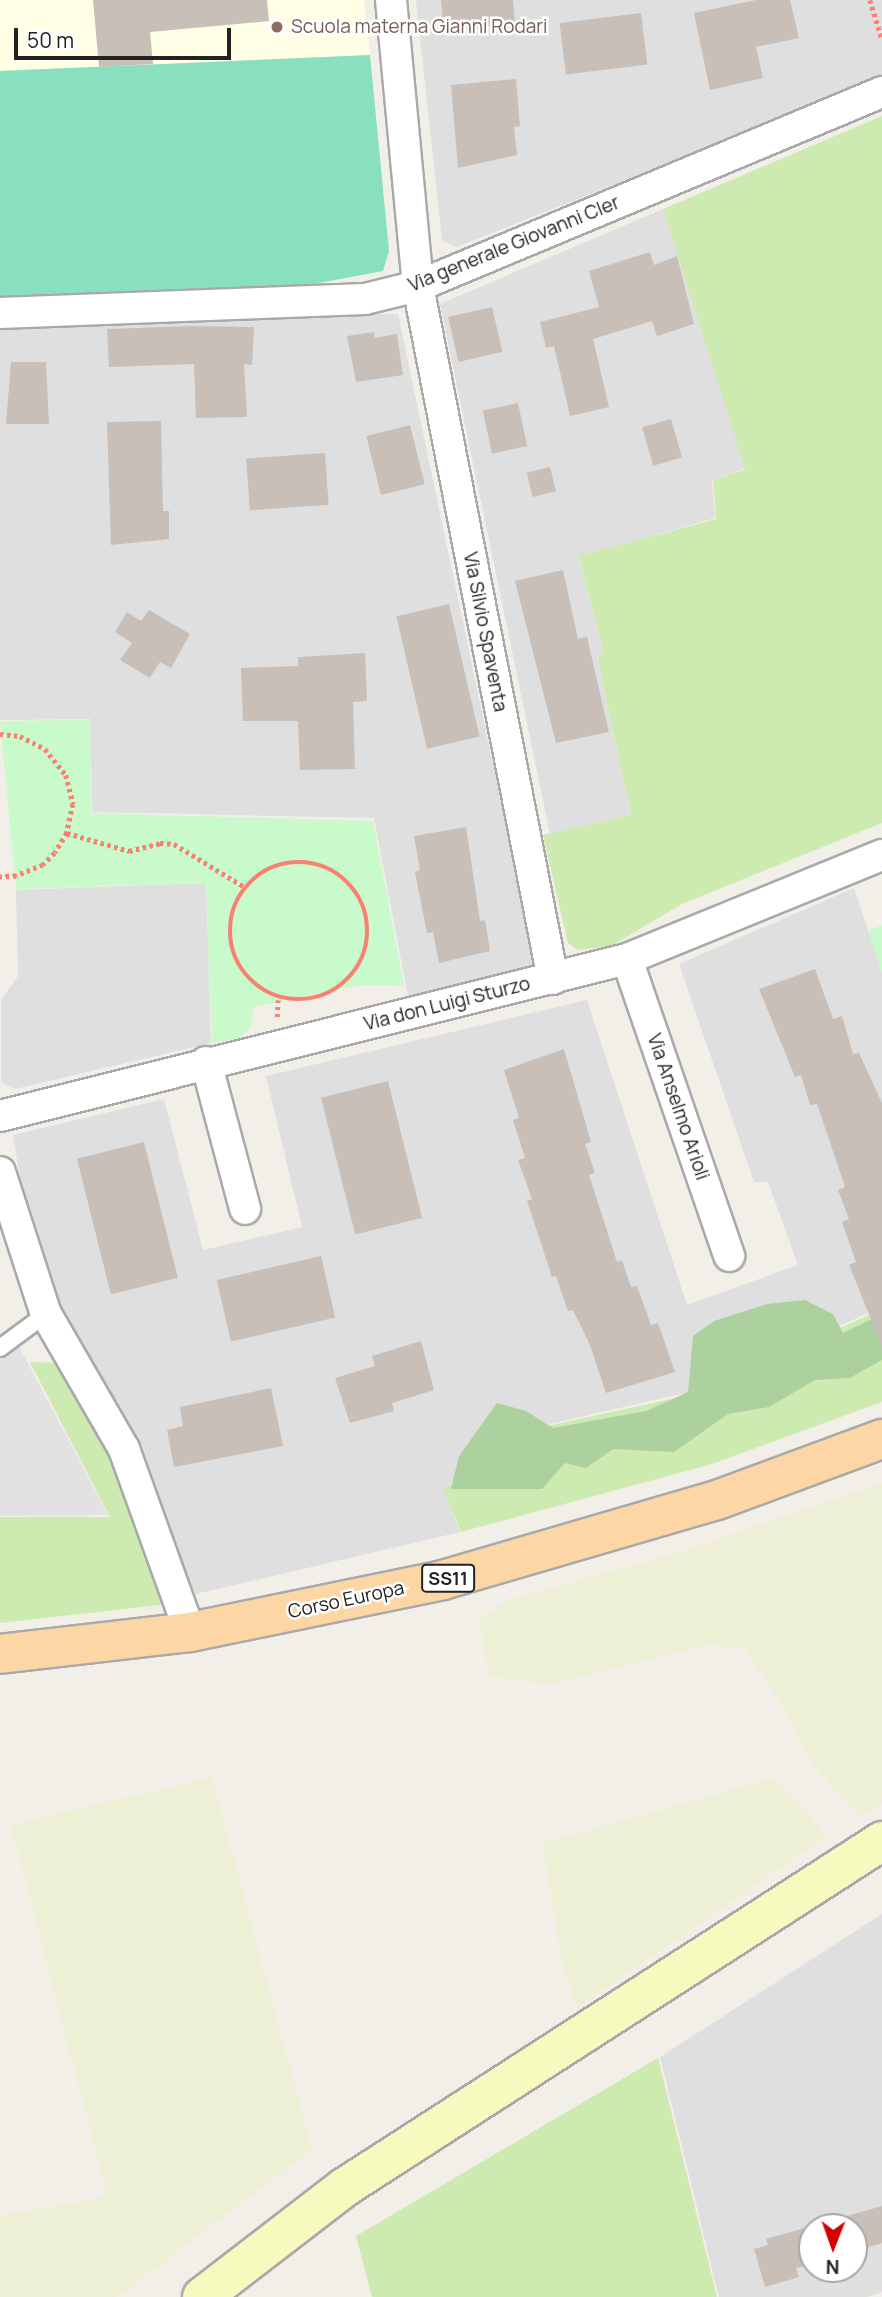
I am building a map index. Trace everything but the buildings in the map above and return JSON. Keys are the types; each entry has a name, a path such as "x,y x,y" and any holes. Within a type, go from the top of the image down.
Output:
{"main road":[{"name":"Corso Europa","path":"0,1654 190,1632 443,1580 717,1500 882,1439"}],"street":[{"name":"Via Silvio Spaventa","path":"391,0 418,286 553,979"},
{"name":"Via generale Giovanni Cler","path":"0,313 366,299 418,286 882,92"},
{"name":"Via don Luigi Sturzo","path":"0,1116 206,1062 627,959 882,855"},
{"name":"Via Anselmo Arioli","path":"627,959 729,1256"},
{"path":"206,1062 245,1209"},
{"path":"0,1172 46,1314 124,1449 190,1632"},
{"path":"202,2297 345,2187 882,1841"}],"lane":[{"path":"0,1348 46,1314"}],"path":[{"path":"870,0 882,39"},
{"path":"0,734 20,736 45,749 66,775 73,804 67,833 43,865 16,876 0,877"},
{"path":"67,833 129,851 160,843 174,844 246,888"},
{"path":"309,863 337,873 358,893 370,931 364,960 344,988 278,1000 253,986 236,965 229,942 236,900 246,888 255,877 280,864 309,863"}],"shaded area":[{"path":"0,0 364,0 370,55 0,71"},
{"path":"416,0 882,0 882,79 456,247 442,240"},
{"path":"663,209 748,467 712,480 715,518 578,557 604,653 597,655 631,815 550,834 440,304"},
{"path":"316,313 398,314 536,969 409,1001 374,818 92,812 90,719 0,720 0,324"},
{"path":"206,883 211,1043 15,1089 1,1082 1,1000 18,976 16,890"},
{"path":"854,888 882,972 882,1307 690,1392 482,1439 482,1468 443,1487 460,1532 196,1594 31,1243 13,1135 164,1099 203,1250 302,1227 266,1076 587,1000 687,1305 798,1265 768,1182 754,1182 679,964"},
{"path":"0,1337 15,1339 108,1515 0,1516"},
{"path":"882,1483 882,1802 861,1816 815,1768 779,1700 744,1648 706,1645 551,1684 489,1677 479,1621 505,1601 679,1552"},
{"path":"212,1777 312,2149 118,2297 0,2297 0,2216 107,2196 11,1825"},
{"path":"773,1778 828,1835 576,2009 559,1947 543,1843"},
{"path":"882,1914 882,2292 867,2297 719,2297 660,2057"}],"green space":[{"path":"370,55 389,251 383,271 292,288 0,306 0,71"},
{"path":"882,116 882,823 682,904 611,946 577,950 568,943 543,835 631,815 597,655 604,653 578,556 716,519 713,480 745,469 663,209"},
{"path":"90,720 91,813 373,821 404,986 361,985 253,1007 251,1027 237,1039 212,1043 206,883 16,889 0,721"},
{"path":"882,925 882,972 868,931"},
{"path":"805,1300 833,1314 843,1333 882,1314 882,1360 850,1378 815,1380 769,1407 728,1414 674,1452 613,1449 586,1468 565,1463 542,1489 451,1489 459,1456 497,1403 526,1411 553,1428 646,1411 688,1392 693,1336 714,1321 767,1304"},
{"path":"882,1309 882,1402 712,1464 461,1532 443,1488 483,1468 483,1440 694,1394"},
{"path":"30,1362 62,1363 109,1440 167,1598 160,1605 0,1623 0,1517 110,1517"},
{"path":"658,2058 717,2297 372,2297 356,2236"}],"place":[{"name":"Scuola materna Gianni Rodari","path":"277,27"}]}
